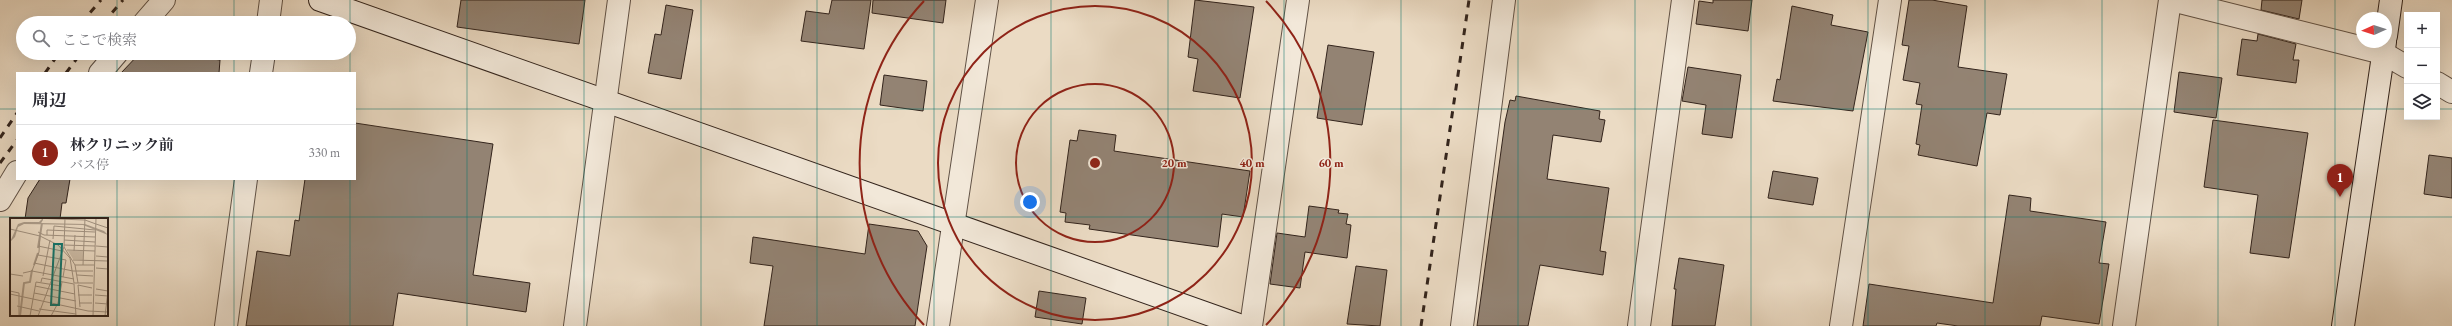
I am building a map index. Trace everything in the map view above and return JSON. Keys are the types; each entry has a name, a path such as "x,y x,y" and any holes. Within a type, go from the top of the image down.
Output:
{"street":[{"path":"150,16 164,0"},
{"path":"269,16 271,0"},
{"path":"320,0 1242,326"},
{"path":"574,326 619,0"},
{"path":"938,326 986,0"},
{"path":"1251,326 1298,0"},
{"path":"1462,326 1504,0"},
{"path":"1638,326 1683,0"},
{"path":"1841,326 1890,0"},
{"path":"2124,326 2171,0 2356,38"},
{"path":"2389,12 2391,0"},
{"path":"2343,326 2384,48"},
{"path":"2389,48 2404,64"},
{"path":"101,72 111,60"},
{"path":"261,72 263,60"},
{"path":"2439,84 2452,92"},
{"path":"0,200 16,174"},
{"path":"226,326 246,180"}],"building":[{"path":"461,0 585,0 579,44 457,27"},
{"path":"832,0 871,0 864,49 801,41 806,11 829,14"},
{"path":"873,0 946,0 943,23 872,13"},
{"path":"1195,0 1254,7 1240,98 1193,91 1198,59 1188,57"},
{"path":"1713,0 1752,0 1748,31 1696,24 1699,1 1713,3"},
{"path":"1909,0 1932,0 1967,6 1958,67 2007,74 2000,115 1987,113 1977,166 1918,155 1920,145 1916,144 1922,105 1916,104 1920,83 1903,80 1909,46 1902,45"},
{"path":"2262,0 2302,0 2299,19 2261,10"},
{"path":"666,5 693,10 681,79 648,73 655,34 661,35"},
{"path":"1792,6 1833,15 1831,25 1868,32 1853,111 1773,101 1777,79 1780,80"},
{"path":"2258,34 2296,44 2293,60 2299,60 2296,83 2237,75 2242,39 2257,41"},
{"path":"1328,45 1374,52 1362,125 1317,118"},
{"path":"133,60 220,60 219,72 122,72"},
{"path":"1688,67 1741,75 1732,138 1702,134 1706,105 1682,101"},
{"path":"2179,72 2222,78 2216,118 2174,112"},
{"path":"884,75 927,81 923,111 880,105"},
{"path":"1516,96 1600,111 1599,119 1605,120 1601,142 1553,135 1547,179 1609,188 1600,251 1606,252 1603,275 1540,265 1528,326 1477,326 1505,122 1510,100 1515,101"},
{"path":"2213,120 2308,133 2289,258 2250,253 2258,195 2204,187"},
{"path":"356,123 493,144 473,275 530,283 526,312 398,293 393,326 246,326 257,251 290,256 295,220 299,221 305,180 356,180"},
{"path":"1079,130 1116,135 1114,151 1250,171 1243,217 1222,214 1218,247 1089,229 1090,225 1065,222 1066,213 1060,212 1070,140 1077,141"},
{"path":"2429,155 2452,158 2452,198 2424,194"},
{"path":"1773,171 1818,178 1813,205 1768,198"},
{"path":"39,180 70,180 66,203 62,203 60,218 25,218 28,198"},
{"path":"2009,195 2031,198 2030,211 2106,222 2099,263 2109,264 2099,324 2042,316 2040,326 1958,326 1937,323 1936,326 1863,326 1869,284 1993,303"},
{"path":"1309,206 1339,210 1338,213 1348,214 1346,224 1351,225 1347,258 1305,252 1300,288 1270,284 1277,233 1305,237"},
{"path":"869,224 918,231 927,246 915,326 764,326 773,266 750,263 753,237 865,254"},
{"path":"1679,258 1724,265 1715,326 1672,326 1676,289 1674,289"},
{"path":"1356,266 1387,270 1380,326 1347,324"},
{"path":"1039,291 1086,298 1082,324 1035,317"}],"railway":[{"path":"87,16 101,0"},
{"path":"109,16 123,0"},
{"path":"1421,326 1469,0"},
{"path":"46,72 54,60"},
{"path":"67,72 76,60"},
{"path":"0,138 16,114"},
{"path":"0,163 16,141"}],"place":[{"name":"林クリニック前","path":"2340,197"}]}
